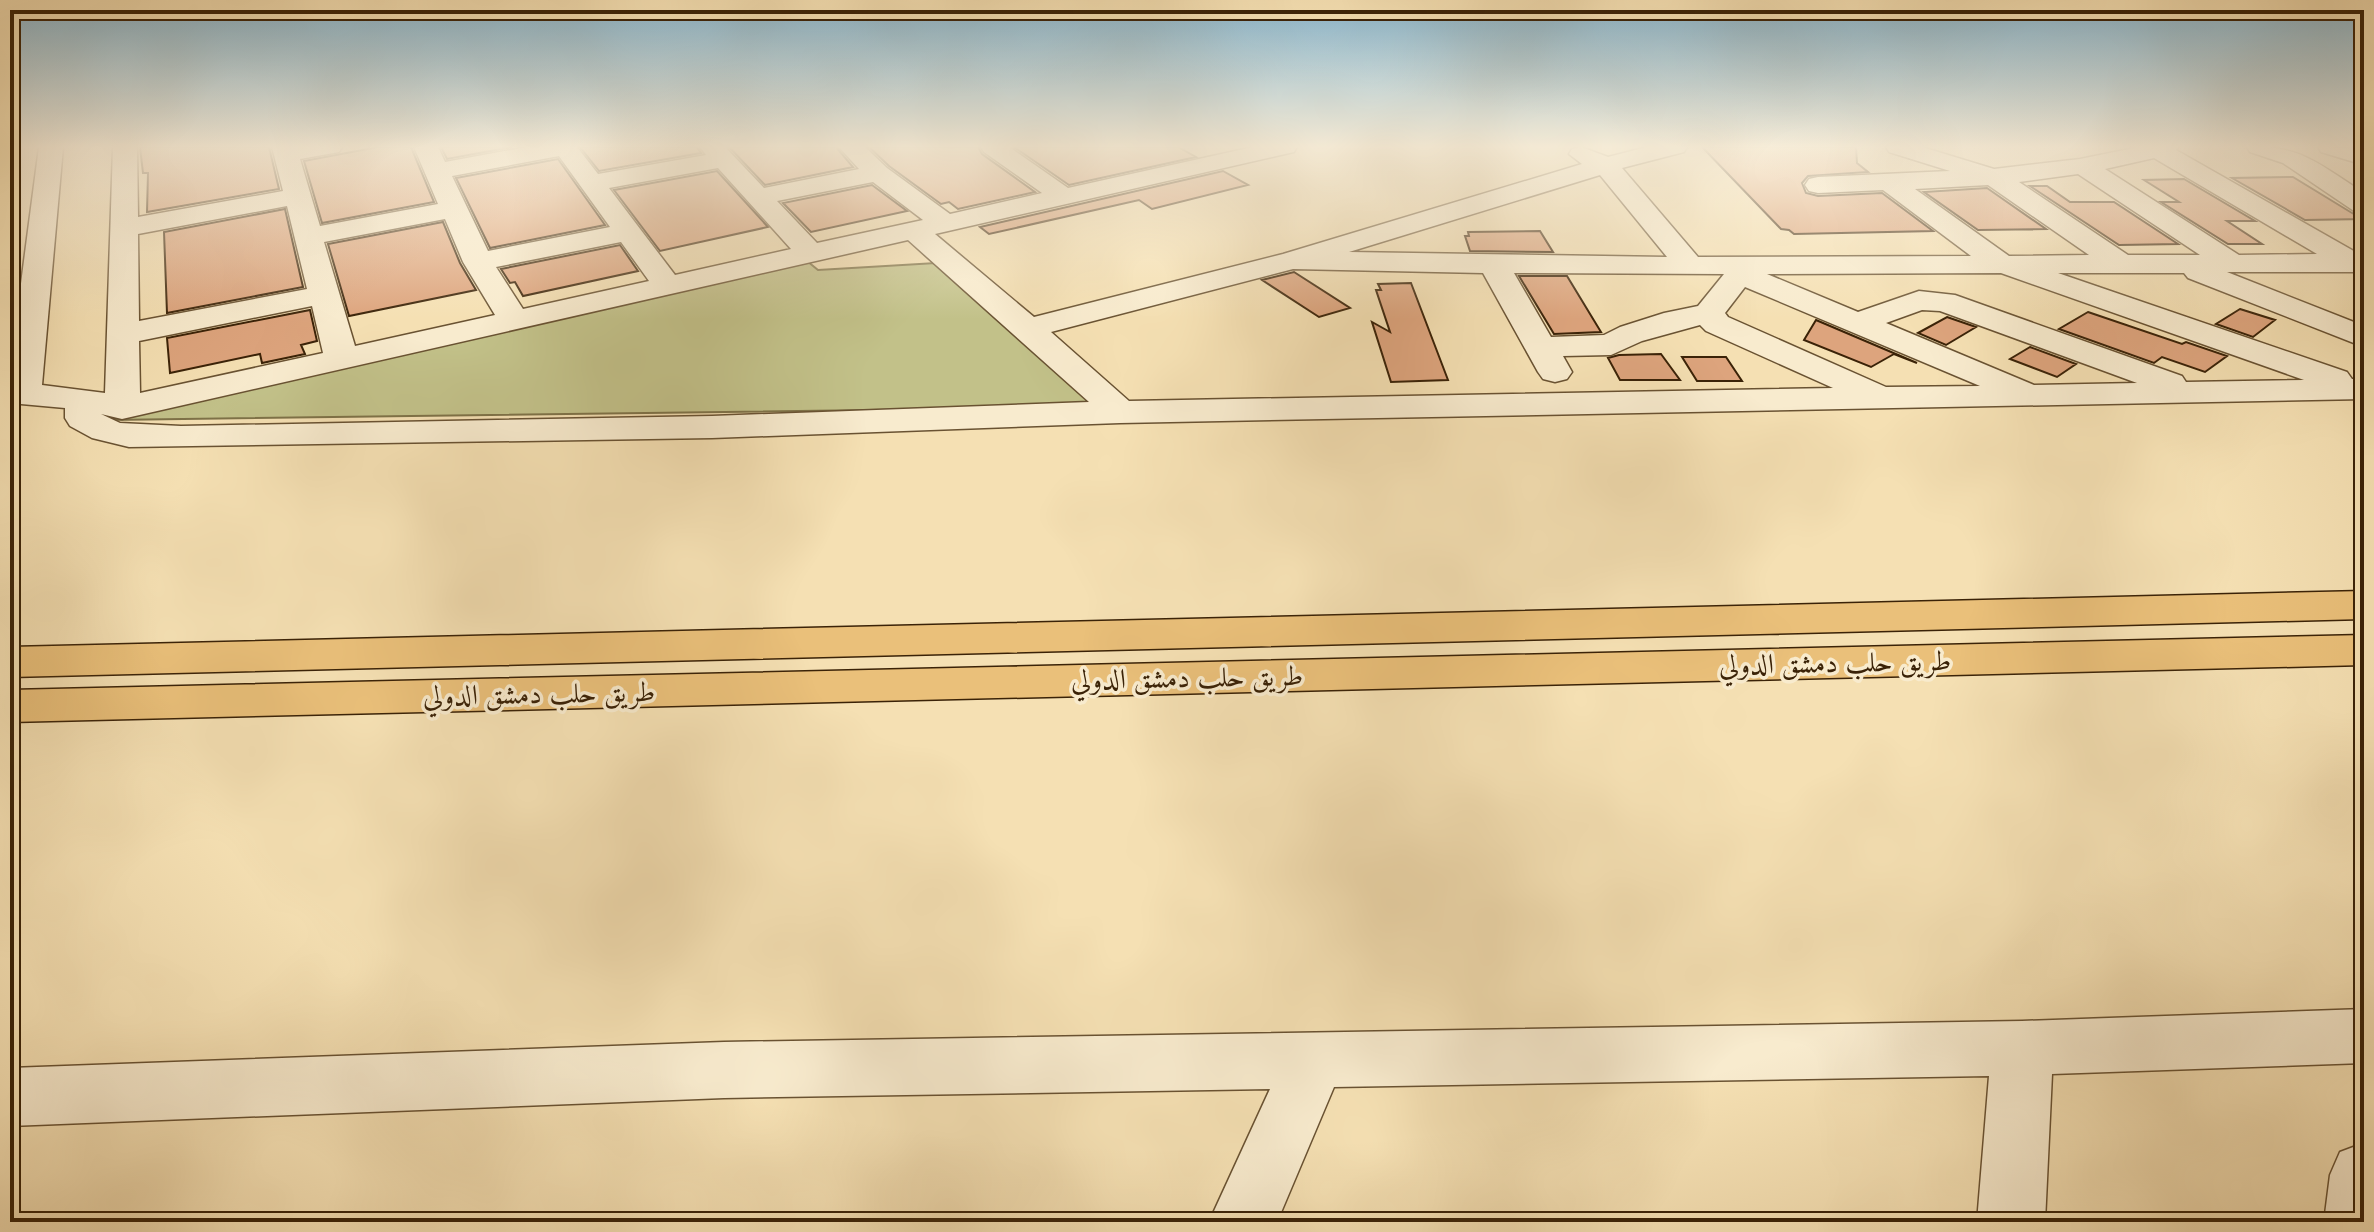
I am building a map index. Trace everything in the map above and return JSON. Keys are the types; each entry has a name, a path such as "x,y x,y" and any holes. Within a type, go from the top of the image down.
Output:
{"highway":[{"name":"طريق حلب دمشق الدولي","path":"10,662 2364,605"},
{"name":"طريق حلب دمشق الدولي","path":"10,706 2364,650"}],"street":[{"path":"32,204 17,393 83,399 122,408 1026,204"},
{"path":"122,408 125,204"},
{"path":"125,228 251,204"},
{"path":"299,204 342,360"},
{"path":"452,204 478,262 514,320"},
{"path":"607,204 667,285"},
{"path":"765,204 810,253"},
{"path":"920,204 945,223"},
{"path":"1028,328 1293,260 1475,204"},
{"path":"1638,204 1689,265"},
{"path":"1919,204 2000,263 2364,389"},
{"path":"2034,204 2120,263"},
{"path":"2142,204 2232,263"},
{"path":"2253,204 2358,263"},
{"path":"308,237 454,209"},
{"path":"2298,232 2364,228"},
{"path":"913,230 1120,412"},
{"path":"478,262 627,232"},
{"path":"1293,260 1494,265 1689,265 1742,270 2000,263 2358,263"},
{"path":"2178,264 2364,337"},
{"path":"1494,265 1574,406"},
{"path":"1540,347 1611,345 1631,334 1675,320 1708,314 1742,270"},
{"path":"1742,270 2034,396"},
{"path":"123,334 323,295"},
{"path":"1860,322 1919,300 1944,302 2195,392"},
{"path":"1708,314 1717,324 1885,399"},
{"path":"83,399 83,418 96,429 119,435 181,437 728,427 1120,412 2364,389"},
{"path":"10,1097 724,1070 2022,1048 2364,1036"},
{"path":"2011,1222 2022,1048"},
{"path":"1243,1222 1314,1060"},
{"path":"2358,1222 2364,1175"}],"shaded area":[{"path":"807,261 818,270 936,263 1100,407 110,420"}],"building":[{"path":"147,204 190,204 147,212"},
{"path":"317,204 421,204 322,223"},
{"path":"469,204 590,204 605,225 490,248"},
{"path":"625,204 748,204 768,227 660,251"},
{"path":"784,204 898,204 907,211 811,232"},
{"path":"952,204 978,204 958,209"},
{"path":"1078,204 1119,204 989,234 980,227"},
{"path":"1145,204 1170,204 1152,209"},
{"path":"1757,204 1897,204 1933,231 1794,234 1781,229"},
{"path":"1942,204 2011,204 2046,229 1978,230"},
{"path":"2058,204 2118,204 2178,244 2119,245"},
{"path":"2165,204 2227,204 2255,221 2227,221 2262,244 2228,244"},
{"path":"2278,204 2339,204 2363,219 2305,220"},
{"path":"285,209 303,287 167,313 164,232"},
{"path":"443,222 460,263 476,290 349,316 328,244"},
{"path":"1540,231 1553,252 1470,251 1465,236 1469,236 1468,232"},
{"path":"620,245 638,271 523,296 515,282 510,283 501,269"},
{"path":"1294,272 1350,308 1319,317 1262,280"},
{"path":"1519,276 1567,276 1601,332 1554,334"},
{"path":"1411,283 1448,380 1391,382 1372,322 1390,332 1376,290 1381,290 1378,284"},
{"path":"2240,309 2275,320 2253,337 2216,324"},
{"path":"310,310 317,341 301,345 305,354 262,363 260,354 170,373 167,338"},
{"path":"2088,312 2227,356 2205,372 2162,357 2154,363 2059,329"},
{"path":"1947,317 1976,327 1946,345 1918,333"},
{"path":"1816,320 1917,363 1894,354 1871,367 1804,340"},
{"path":"2030,347 2076,364 2057,377 2010,359"},
{"path":"1661,354 1680,380 1620,380 1608,358 1619,355"},
{"path":"1682,357 1726,357 1742,381 1697,381"}]}
